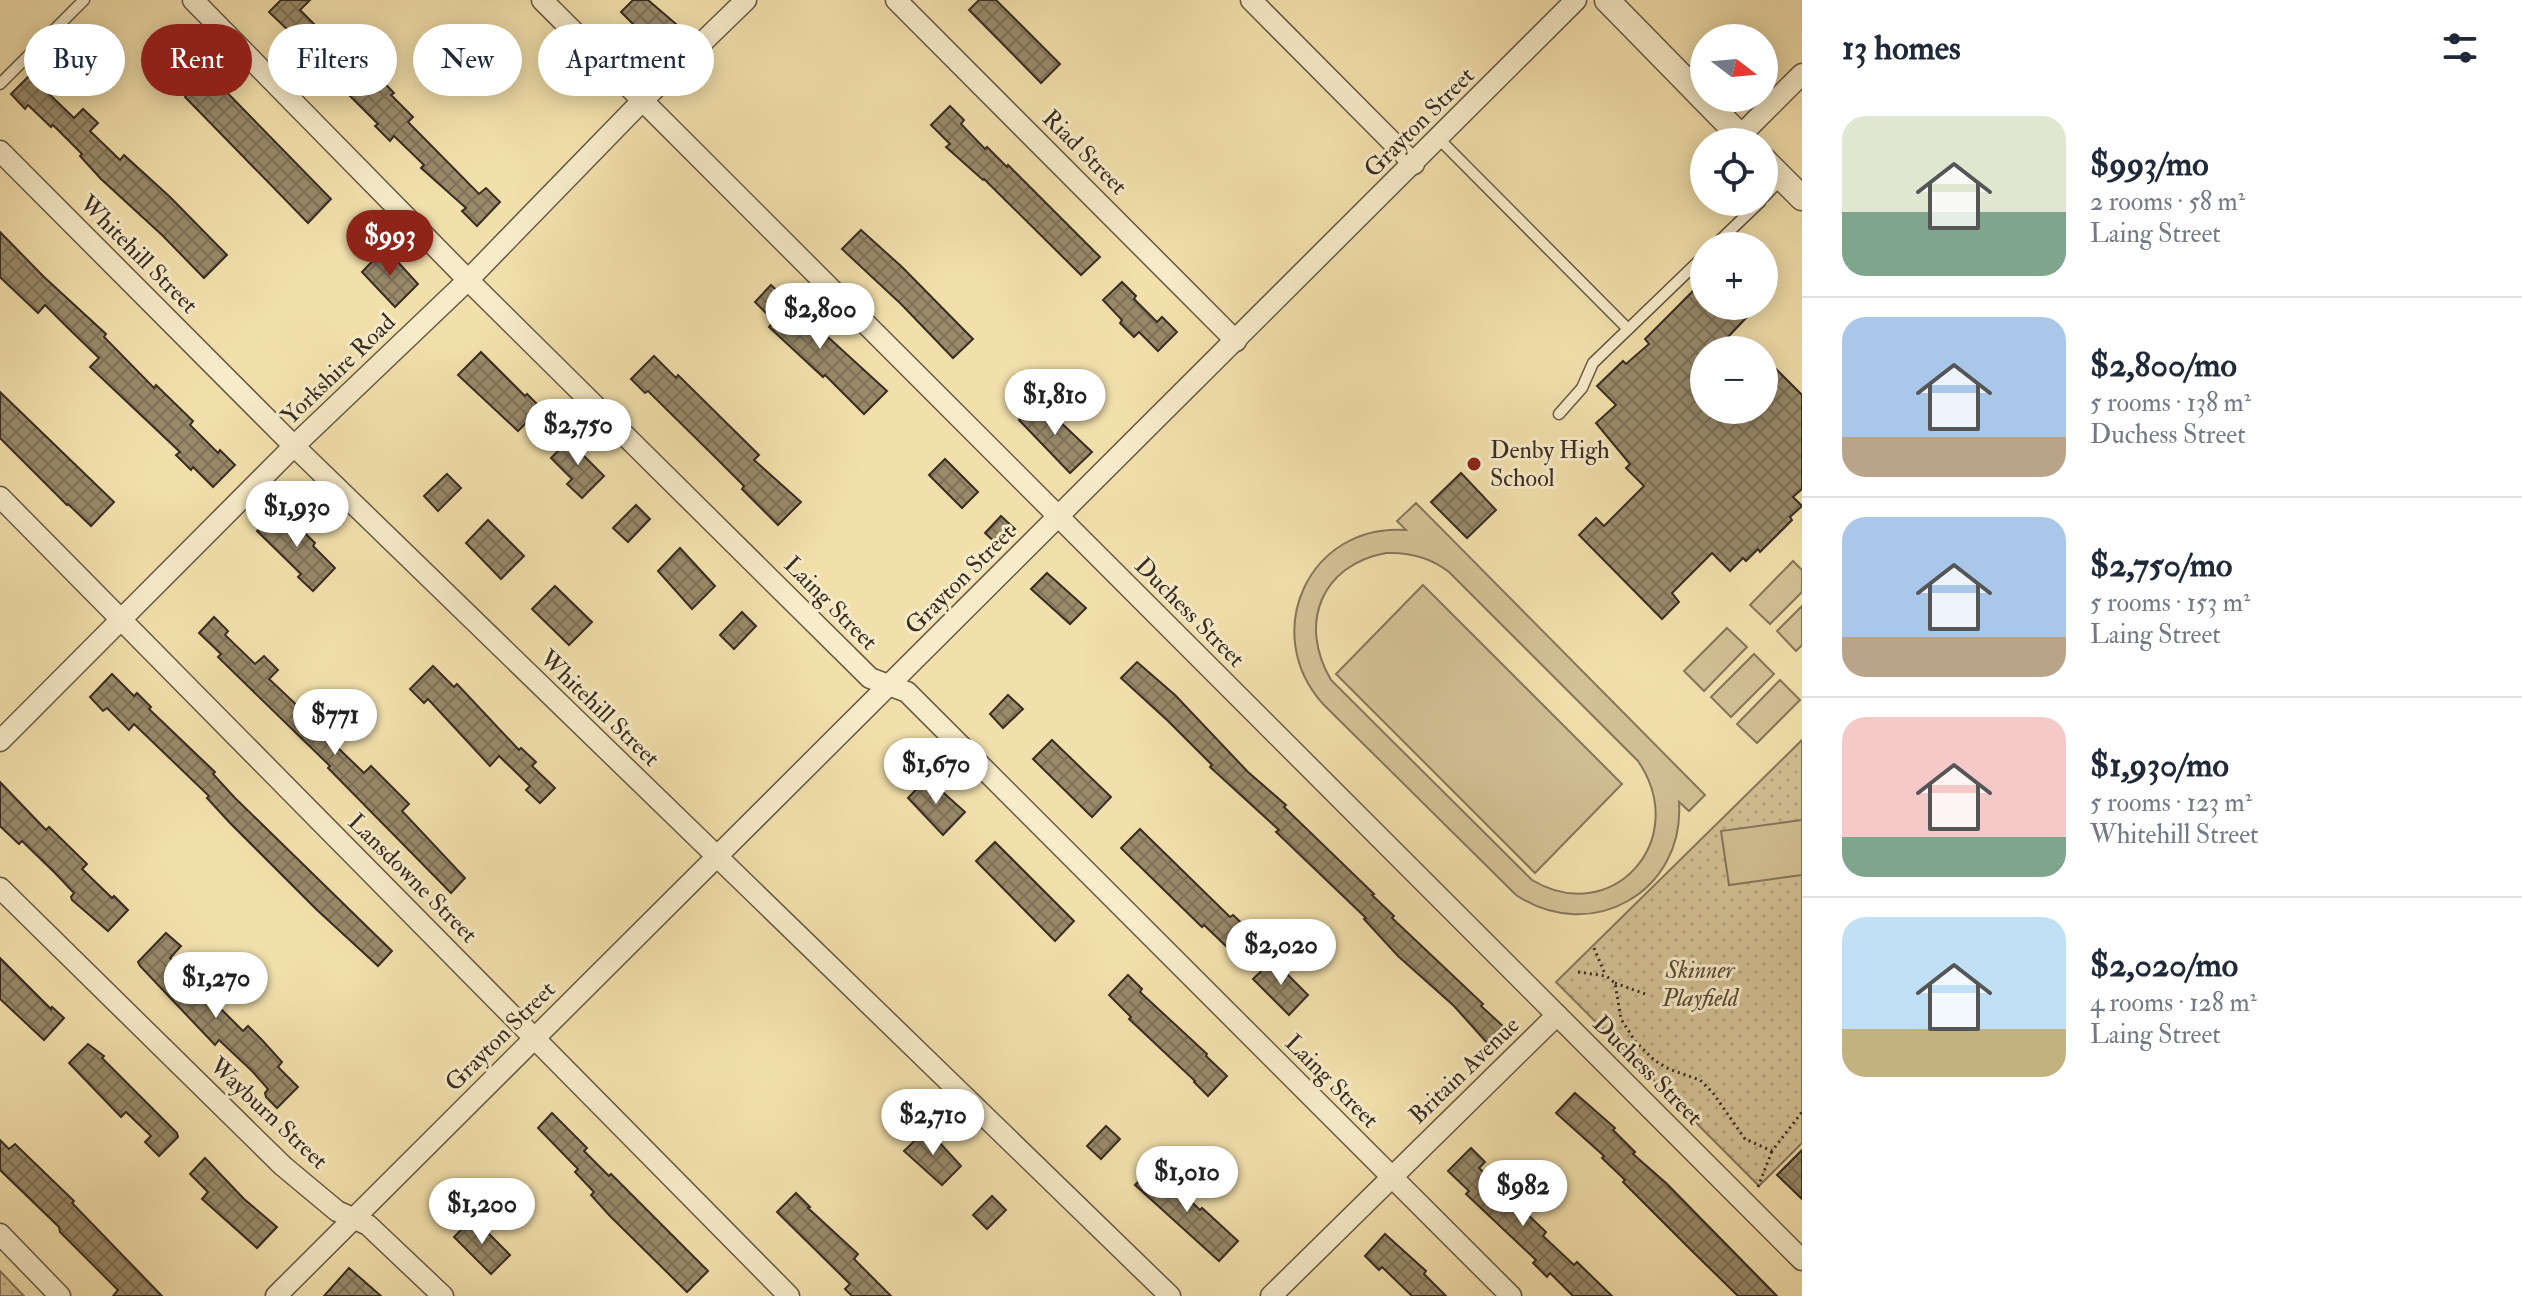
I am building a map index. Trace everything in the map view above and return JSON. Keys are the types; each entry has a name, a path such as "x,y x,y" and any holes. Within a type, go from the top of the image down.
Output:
{"street":[{"name":"Laing Street","path":"193,0 468,280 870,678 907,692 1511,1296"},
{"name":"Duchess Street","path":"542,0 1802,1260"},
{"name":"Yorkshire Road","path":"0,741 294,446 468,280 642,101 746,0"},
{"name":"Riad Street","path":"896,0 1236,341"},
{"path":"1251,0 1414,164"},
{"name":"Grayton Street","path":"276,1296 1576,0"},
{"path":"1607,0 1732,128"},
{"path":"1753,128 1802,74"},
{"name":"Whitehill Street","path":"0,151 294,446 1170,1296"},
{"path":"1778,173 1802,198"},
{"name":"Lansdowne Street","path":"0,497 789,1296"},
{"name":"Wayburn Street","path":"0,888 283,1166 337,1211 368,1225 443,1296"},
{"name":"Britain Avenue","path":"1271,1296 1557,1015"},
{"path":"0,1234 60,1296"}],"lane":[{"path":"0,84 84,0"},
{"path":"1439,139 1628,329"},
{"path":"1778,181 1782,177"},
{"path":"1729,232 1745,216"},
{"path":"1559,414 1582,388 1593,363 1690,269"}],"path":[{"path":"1594,948 1606,976 1615,983 1648,995"},
{"path":"1578,972 1606,976"},
{"path":"1615,983 1621,1019 1635,1041 1654,1060 1700,1080 1713,1093 1745,1139 1772,1151"},
{"path":"1758,1187 1772,1151 1802,1112"}],"green space":[{"path":"1416,503 1705,795 1689,811 1679,802 1677,834 1667,862 1650,884 1628,901 1602,911 1574,914 1545,909 1516,895 1323,704 1304,676 1295,646 1296,616 1304,588 1320,563 1343,544 1372,533 1406,530 1397,521","holes":["1395,553 1427,559 1449,572 1638,761 1652,791 1655,820 1649,846 1635,868 1615,884 1590,893 1562,892 1532,880 1331,680 1321,659 1317,638 1317,618 1322,600 1331,584 1345,570 1364,560"]},
{"path":"1793,561 1802,570 1802,592 1770,624 1750,605"},
{"path":"1423,585 1622,784 1535,873 1336,674"},
{"path":"1802,606 1802,645 1796,651 1777,631"},
{"path":"1727,628 1747,647 1704,691 1684,671"},
{"path":"1754,654 1774,674 1731,717 1711,697"},
{"path":"1780,680 1800,700 1757,743 1737,724"},
{"name":"Skinner Playfield","path":"1802,740 1802,1143 1759,1186 1556,982"},
{"path":"1802,820 1802,875 1729,885 1721,831"},
{"path":"0,1271 24,1296 0,1296"}],"building":[{"path":"281,0 310,0 300,10 314,24 282,24 269,12"},
{"path":"633,0 648,0 676,24 633,24 621,12"},
{"path":"979,0 996,0 1060,64 1041,83 969,10"},
{"path":"24,81 24,96 51,96 74,118 83,109 98,123 90,131 120,160 124,155 227,255 204,278 101,179 80,156 82,154 53,125 51,127 28,105 25,109 11,94"},
{"path":"230,96 331,199 308,223 185,97"},
{"path":"350,96 392,96 413,117 408,122 479,194 486,188 500,202 477,226 462,211 466,208 421,168 424,165 394,136 390,141 375,126 378,124"},
{"path":"950,106 964,120 961,124 985,149 987,147 1008,165 1100,257 1081,275 984,179 946,147 950,144 931,125"},
{"path":"861,230 973,339 953,358 842,249"},
{"path":"0,232 106,334 104,337 154,388 156,385 193,421 190,425 218,453 220,450 235,465 213,487 193,467 191,470 176,455 180,452 90,367 99,358 45,305 38,313 0,277"},
{"path":"385,248 418,284 395,307 362,272"},
{"path":"1122,282 1157,322 1162,317 1177,332 1158,351 1139,332 1134,337 1103,300"},
{"path":"771,285 887,391 864,414 825,375 823,377 769,327 774,321 755,302"},
{"path":"1690,294 1690,320 1744,320 1729,336 1690,336 1690,424 1778,424 1778,371 1802,395 1802,489 1793,497 1802,506 1760,552 1758,549 1746,561 1743,558 1730,571 1712,553 1672,593 1679,602 1662,619 1579,535 1596,518 1604,526 1644,486 1626,468 1630,464 1596,423 1616,405 1597,386 1623,361 1626,364 1649,344 1645,339"},
{"path":"481,352 541,408 518,431 458,375"},
{"path":"654,356 676,378 678,375 759,455 754,460 801,502 778,525 714,456 648,391 645,393 631,379"},
{"path":"0,392 114,502 91,526 0,438"},
{"path":"1038,401 1092,452 1070,473 1019,420"},
{"path":"574,435 588,449 583,455 604,476 582,498 567,484 572,479 551,458"},
{"path":"945,459 978,492 962,508 929,475"},
{"path":"1461,473 1496,510 1467,538 1431,502"},
{"path":"447,474 461,488 438,511 424,496"},
{"path":"636,505 650,519 628,542 613,528"},
{"path":"280,509 315,543 313,546 335,568 313,591 298,577 301,574 257,531"},
{"path":"1001,516 1015,529 999,546 985,533"},
{"path":"488,520 524,556 501,579 466,543"},
{"path":"680,548 715,586 692,609 658,571"},
{"path":"1047,573 1086,608 1070,624 1031,589"},
{"path":"555,586 592,622 569,645 532,609"},
{"path":"742,612 756,626 734,649 720,635"},
{"path":"214,617 228,631 225,635 255,664 264,656 278,670 269,679 364,773 371,766 409,804 402,811 465,878 451,893 328,768 330,766 218,657 221,654 199,633"},
{"path":"1137,662 1175,695 1248,772 1286,805 1284,807 1374,894 1394,916 1392,918 1483,1004 1481,1006 1504,1027 1488,1044 1454,1006 1398,956 1366,918 1276,832 1279,830 1210,767 1212,765 1121,678"},
{"path":"433,666 454,687 457,684 519,750 521,748 536,762 532,766 555,788 540,803 526,790 530,786 499,756 490,766 428,699 424,703 410,689"},
{"path":"112,674 134,696 137,693 151,707 149,709 215,772 213,774 235,798 392,951 378,966 317,910 230,823 207,798 209,796 134,724 129,730 107,708 103,711 90,697"},
{"path":"1008,695 1023,709 1003,728 990,714"},
{"path":"1052,740 1111,797 1092,817 1033,759"},
{"path":"927,778 965,812 943,835 908,798"},
{"path":"0,782 46,830 49,827 87,864 82,869 128,910 108,931 72,900 74,893 55,873 22,841 19,844 0,826"},
{"path":"1140,829 1230,917 1233,915 1247,928 1228,948 1204,925 1202,927 1121,848"},
{"path":"995,842 1074,921 1055,941 976,861"},
{"path":"166,933 181,946 170,958 243,1031 248,1026 262,1040 282,1062 278,1067 298,1087 277,1108 266,1097 268,1089 252,1071 219,1040 215,1045 140,966 138,962"},
{"path":"0,958 64,1018 44,1040 0,999"},
{"path":"1273,960 1308,995 1289,1015 1253,979"},
{"path":"1128,975 1142,989 1140,992 1227,1076 1208,1096 1129,1019 1131,1017 1109,995"},
{"path":"88,1044 104,1056 102,1058 177,1133 178,1137 159,1156 145,1142 151,1136 126,1112 121,1117 69,1063"},
{"path":"1575,1093 1615,1128 1613,1130 1635,1152 1633,1154 1666,1183 1777,1296 1738,1296 1623,1182 1625,1180 1602,1158 1604,1156 1556,1113"},
{"path":"552,1113 587,1148 584,1151 708,1271 687,1292 609,1215 591,1195 594,1192 575,1172 578,1169 538,1128"},
{"path":"1106,1126 1120,1139 1101,1159 1087,1146"},
{"path":"927,1129 961,1166 942,1185 904,1151"},
{"path":"0,1140 9,1149 15,1144 74,1201 72,1203 162,1296 113,1296 118,1290 0,1170"},
{"path":"1471,1148 1485,1162 1479,1168 1546,1232 1543,1236 1574,1265 1577,1262 1612,1296 1573,1296 1550,1273 1547,1277 1533,1263 1536,1260 1466,1194 1469,1191 1448,1171"},
{"path":"1802,1150 1802,1199 1777,1175"},
{"path":"205,1158 244,1199 277,1227 257,1248 202,1199 208,1192 190,1174"},
{"path":"1154,1166 1238,1241 1219,1261 1135,1185"},
{"path":"796,1193 858,1254 854,1259 891,1296 852,1296 845,1289 850,1284 777,1212"},
{"path":"992,1196 1006,1210 987,1229 973,1215"},
{"path":"473,1218 510,1255 491,1274 454,1237"},
{"path":"1385,1234 1426,1271 1424,1274 1446,1296 1412,1296 1382,1267 1379,1270 1365,1256"},
{"path":"349,1268 381,1296 324,1296"}],"place":[{"name":"Denby High School","path":"1474,464"}]}
